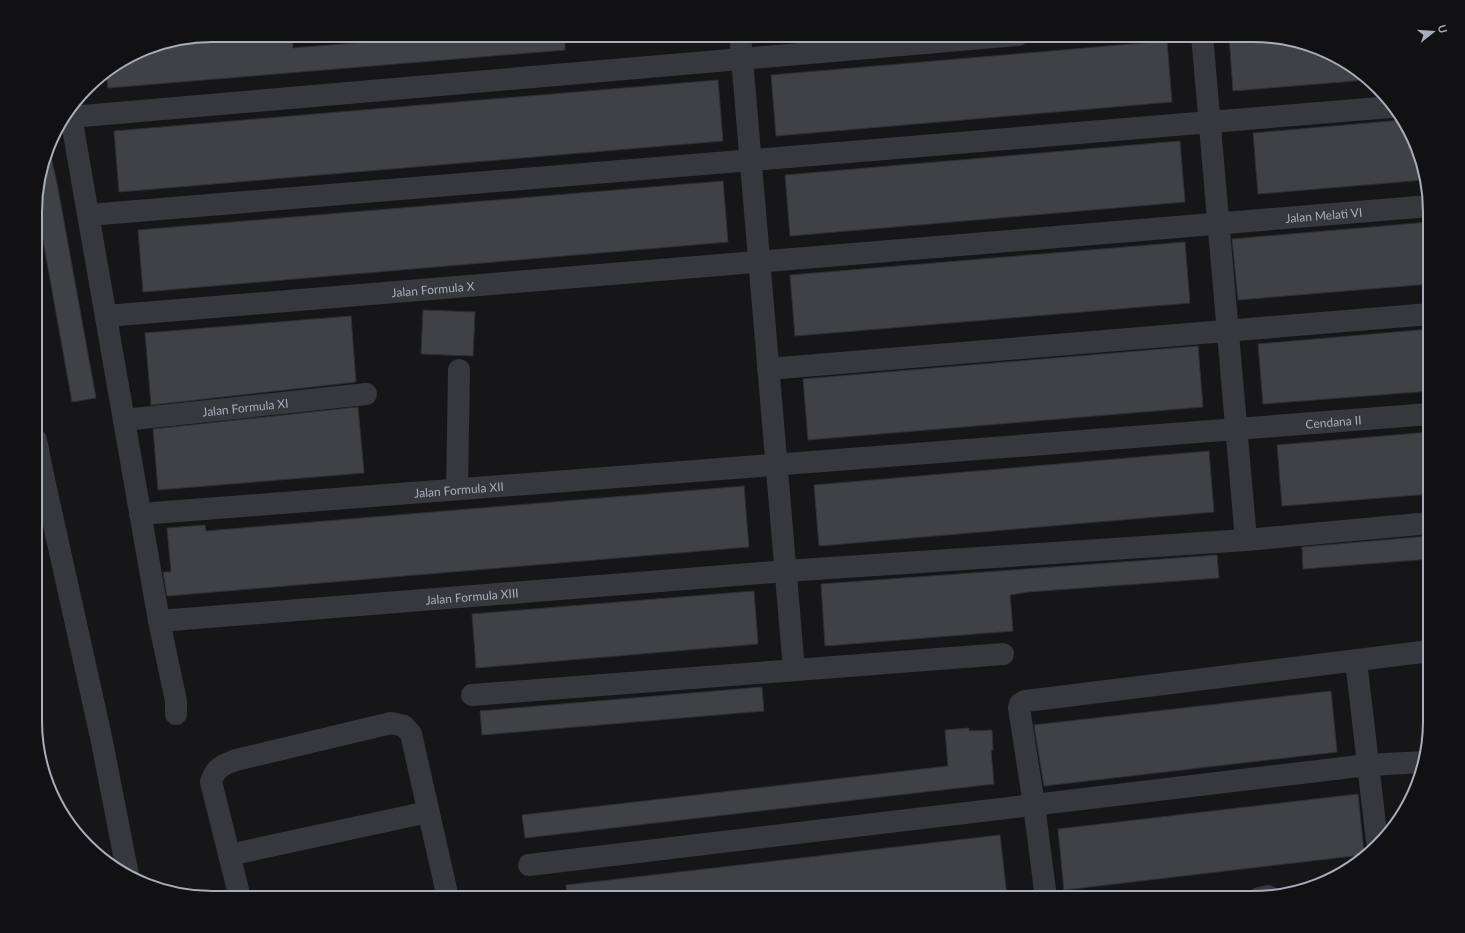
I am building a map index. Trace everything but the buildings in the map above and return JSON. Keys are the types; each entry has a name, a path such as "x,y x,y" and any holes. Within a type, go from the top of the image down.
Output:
{"street":[{"path":"741,42 794,670"},
{"path":"73,114 938,42"},
{"path":"1203,42 1246,540"},
{"path":"89,215 1387,107"},
{"path":"71,116 159,621 176,701 176,714"},
{"name":"Jalan Melati VI","path":"760,261 1423,207"},
{"name":"Jalan Formula X","path":"106,316 760,261"},
{"path":"768,369 1423,315"},
{"path":"457,489 459,370"},
{"name":"Jalan Formula XI","path":"124,420 366,394"},
{"name":"Cendana II","path":"777,464 1423,415"},
{"name":"Jalan Formula XII","path":"140,514 777,464"},
{"path":"42,470 101,738 127,868"},
{"name":"Jalan Formula XIII","path":"159,621 786,571 1246,540 1423,524"},
{"path":"1045,891 1034,804 1019,708 1020,704 1025,701 1423,653"},
{"path":"472,695 1003,654"},
{"path":"1356,661 1377,837"},
{"path":"238,891 211,782 214,773 224,764 236,760 391,723 404,726 411,734 446,891"},
{"path":"529,865 1368,765 1418,762"},
{"path":"230,855 428,812"}]}
